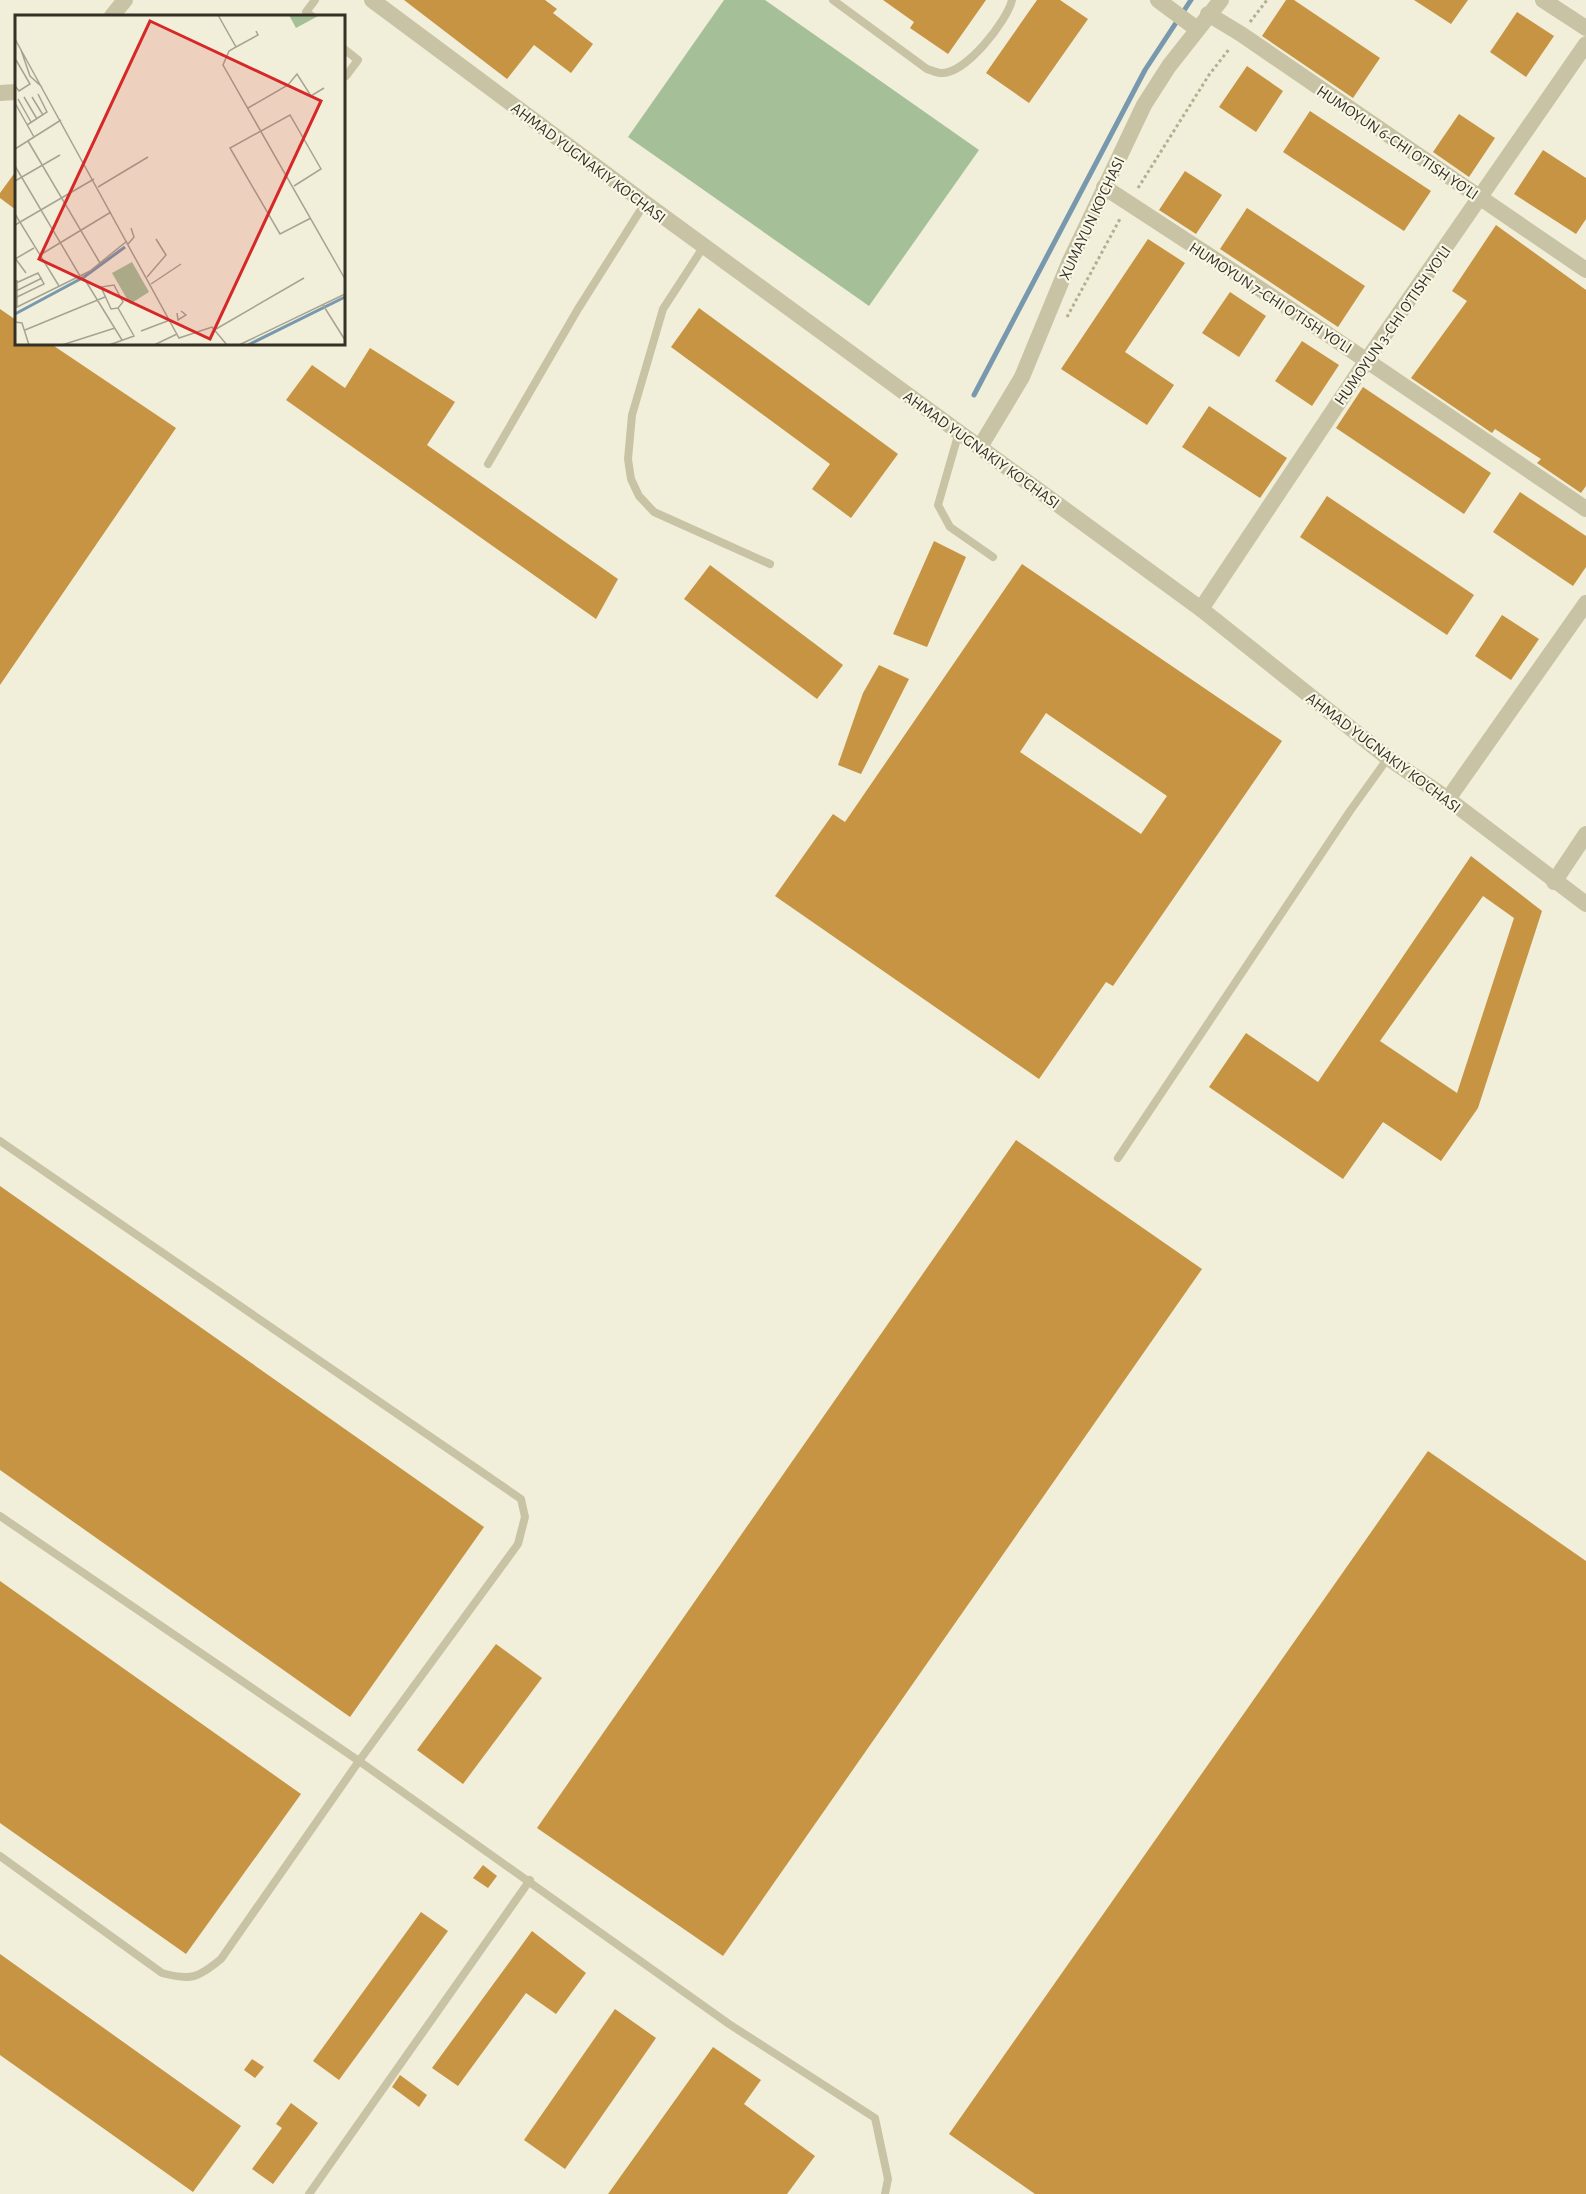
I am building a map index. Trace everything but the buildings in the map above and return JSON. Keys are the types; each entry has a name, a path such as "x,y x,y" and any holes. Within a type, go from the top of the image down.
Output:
{"street":[{"path":"113,15 125,0"},
{"name":"AHMAD YUGNAKIY KO'CHASI","path":"372,0 645,203 1202,609 1388,758 1448,799 1554,882 1586,904"},
{"path":"1158,0 1197,29"},
{"name":"XUMAYUN KO'CHASI","path":"980,447 1022,377 1069,263 1156,84 1221,0"},
{"path":"1543,0 1586,28"},
{"name":"HUMOYUN 6-CHI O'TISH YO'LI","path":"1208,14 1241,34 1586,270"},
{"name":"HUMOYUN 3-CHI O'TISH YO'LI","path":"1202,609 1367,360 1586,44"},
{"path":"0,93 15,92"},
{"name":"HUMOYUN 7-CHI O'TISH YO'LI","path":"1104,188 1367,360 1586,509"},
{"path":"1448,799 1586,603"},
{"path":"1554,882 1586,834"}],"lane":[{"path":"310,15 306,12 315,0"},
{"path":"833,0 927,69 943,73 964,63 984,46 1012,0"},
{"path":"345,50 358,60 346,76"},
{"path":"488,464 578,309 645,203"},
{"path":"704,246 663,309 632,415 628,459 631,479 639,496 654,512 770,564"},
{"path":"959,432 938,505 950,527 993,557"},
{"path":"1118,1158 1350,811 1388,758"},
{"path":"0,1141 521,1499 525,1517 518,1544 359,1761 221,1959 202,1975 184,1979 162,1973 0,1856"},
{"path":"0,1516 530,1880 729,2024 875,2118 888,2179 885,2194"},
{"path":"309,2194 530,1880"}],"path":[{"path":"1066,320 1128,204 1209,75 1267,0"}],"green space":[{"path":"724,0 765,0 979,150 869,306 628,137"}],"waterway":[{"path":"974,395 1145,70 1191,0"}]}
